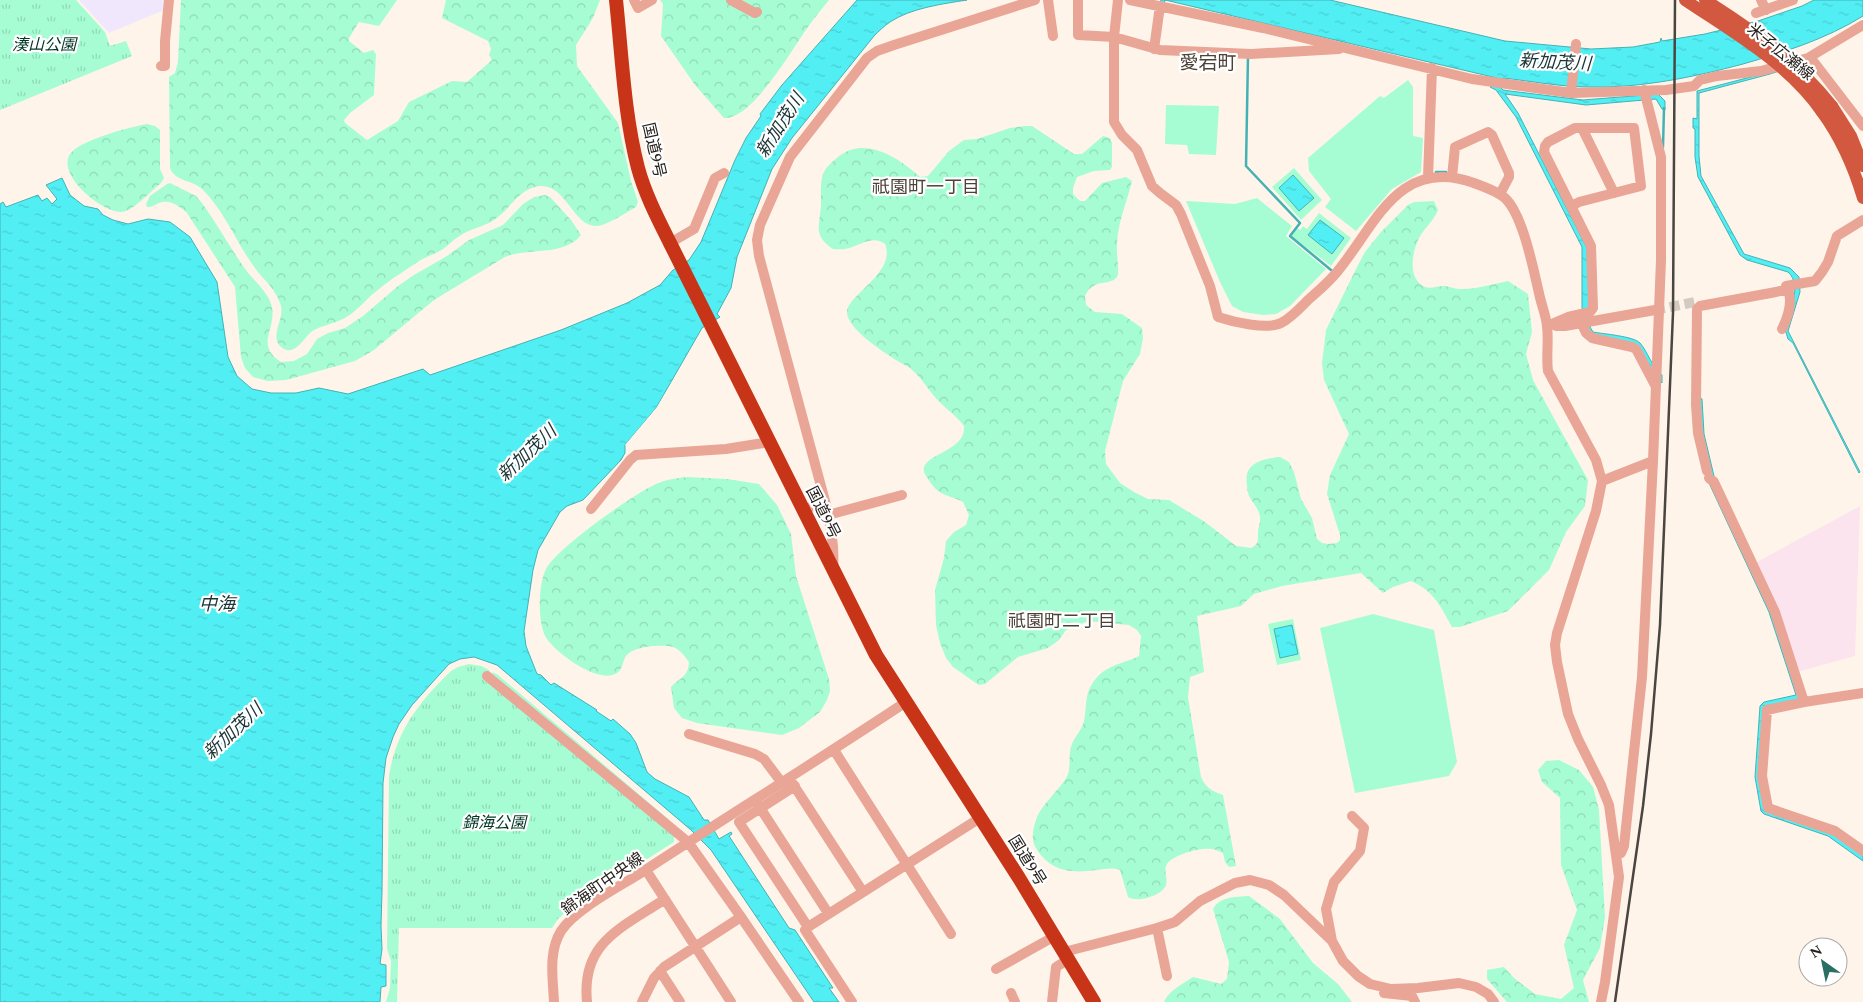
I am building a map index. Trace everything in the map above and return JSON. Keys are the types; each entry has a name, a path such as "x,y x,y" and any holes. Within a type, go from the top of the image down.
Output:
{"highway":[{"name":"国道9号","path":"616,0 632,143 651,203 677,258 876,655 1055,936 1094,1002"}],"main road":[{"name":"米子広瀬線","path":"1685,0 1777,64 1827,109 1851,136 1863,166"},
{"name":"米子広瀬線","path":"1706,0 1727,13 1784,56 1808,78 1827,109 1863,198"}],"street":[{"path":"161,66 165,66 165,41 169,0"},
{"path":"634,0 638,8 652,0"},
{"path":"731,0 755,13 757,12"},
{"path":"833,569 834,554 825,501 759,256 760,224 790,156 867,58 877,51 894,45 1035,0"},
{"path":"1048,0 1053,36"},
{"path":"1078,0 1078,36 1114,37 1160,50 1251,54 1347,48"},
{"path":"1118,0 1114,37 1114,122 1122,135 1137,150 1152,186 1176,205 1181,214 1210,286 1218,317 1236,322 1268,326 1279,324 1290,317 1336,274 1385,206 1411,184 1428,178 1452,177 1500,194 1508,201 1514,211 1522,232 1547,326 1546,359 1548,371 1596,460 1602,481 1596,511 1556,633 1555,646 1568,714 1608,804 1619,877 1605,982 1600,1002"},
{"path":"1130,0 1347,48 1472,79 1645,95 1694,86 1700,80 1762,71 1810,57 1863,25"},
{"path":"1761,0 1761,12 1793,0"},
{"path":"1154,49 1160,6"},
{"path":"1571,88 1576,44"},
{"path":"1810,57 1863,126"},
{"path":"1428,178 1432,68"},
{"path":"1616,855 1621,853 1624,846 1642,677 1661,260 1662,158 1645,95"},
{"path":"1572,206 1579,202 1641,186 1634,128 1575,128 1548,142 1544,152 1592,246 1593,308 1585,318 1586,333 1592,338 1632,346 1636,349 1656,387"},
{"path":"1582,128 1614,193"},
{"path":"1452,177 1454,146 1488,132 1492,135 1510,175 1500,194"},
{"path":"670,243 694,229 715,178 724,173"},
{"path":"1804,702 1775,612 1710,477 1698,433 1696,406 1697,309 1700,306 1815,281 1822,272 1837,236 1863,220"},
{"path":"1695,302 1794,286"},
{"path":"1782,329 1791,303 1794,286"},
{"path":"1547,326 1585,318 1655,310"},
{"path":"591,509 636,455 726,449 770,442"},
{"path":"1602,481 1653,461"},
{"path":"828,515 902,495"},
{"path":"804,510 825,501"},
{"path":"487,676 692,840 799,1002"},
{"path":"1863,693 1767,710 1762,776 1768,808 1835,831 1863,852"},
{"path":"808,927 740,822 758,804 906,702"},
{"path":"689,734 755,754 764,759 789,783 863,892"},
{"path":"834,750 951,934"},
{"path":"758,804 828,913"},
{"name":"錦海町中央線","path":"554,1002 553,956 562,930 580,913 713,826 758,804"},
{"path":"1332,941 1326,909 1334,882 1360,851 1363,840 1364,828 1352,816"},
{"path":"852,1002 805,930 828,913 980,818"},
{"path":"646,870 731,1002"},
{"path":"1052,1002 1056,967 1067,956 1175,922 1200,901 1222,889 1250,880 1269,885 1284,895 1332,941 1343,961 1358,976 1368,982 1391,989 1418,988 1459,982 1488,994 1494,1002"},
{"path":"587,1002 587,975 589,965 597,949 611,936 665,899"},
{"path":"642,1002 650,984 660,971 742,917"},
{"path":"1157,928 1168,976"},
{"path":"996,969 1055,936"},
{"path":"660,971 680,1002"},
{"path":"1368,982 1372,990 1386,994 1412,996 1415,1002"}],"shaded area":[{"path":"79,0 165,0 164,10 109,33"},
{"path":"1860,506 1855,656 1797,672 1755,563"}],"green space":[{"name":"湊山公園","path":"0,0 76,0 105,32 110,46 126,41 132,56 0,110"},
{"path":"181,0 397,0 379,26 359,22 349,38 349,41 364,53 373,50 376,54 374,95 350,113 344,120 345,123 367,140 398,121 409,102 452,81 467,82 492,60 489,55 491,49 488,41 442,18 446,0 600,0 593,18 576,45 577,66 618,123 631,181 638,202 636,207 610,222 595,226 587,224 580,218 560,194 552,189 543,186 527,190 494,220 470,230 440,251 419,261 375,292 348,316 314,330 297,347 289,350 285,349 277,342 276,337 281,316 281,306 276,294 247,256 212,200 195,184 172,173 170,168 169,77 175,73 178,62"},
{"path":"660,0 829,0 759,96 747,108 735,116 724,118 695,85 661,36 663,4"},
{"path":"1408,80 1413,87 1413,136 1423,138 1421,172 1392,189 1356,231 1325,207 1331,199 1309,171 1308,158 1380,96 1384,98"},
{"path":"1166,105 1219,106 1216,155 1189,154 1187,145 1165,144"},
{"path":"147,124 155,126 160,130 160,169 164,178 161,183 131,208 122,212 113,211 93,200 75,182 69,172 67,163 70,154 75,149 94,139"},
{"path":"1032,126 1074,154 1082,154 1103,136 1110,138 1112,143 1112,167 1110,170 1094,171 1077,177 1073,194 1080,201 1085,201 1102,183 1126,177 1132,181 1117,238 1117,277 1110,282 1093,286 1085,296 1086,305 1095,312 1122,314 1142,328 1143,338 1140,354 1123,381 1105,451 1106,464 1120,483 1134,492 1148,499 1169,500 1205,522 1236,546 1252,548 1258,542 1260,519 1258,511 1248,494 1248,472 1255,463 1280,457 1289,462 1294,472 1301,499 1312,518 1317,539 1322,543 1337,543 1340,540 1340,535 1327,494 1330,475 1349,434 1324,380 1322,363 1326,330 1365,252 1381,232 1408,205 1414,202 1434,201 1438,210 1421,234 1414,250 1413,272 1415,278 1427,288 1444,286 1459,289 1477,288 1508,281 1528,294 1532,332 1526,354 1533,380 1588,480 1585,506 1566,532 1549,570 1508,611 1460,627 1452,627 1436,600 1419,585 1411,581 1393,587 1383,593 1361,573 1282,586 1254,594 1241,606 1197,616 1204,672 1190,677 1188,697 1201,777 1210,789 1223,795 1236,866 1229,867 1225,862 1223,853 1215,849 1201,849 1179,855 1173,858 1166,866 1166,885 1164,889 1155,895 1143,899 1128,897 1120,870 1111,868 1088,871 1064,870 1043,858 1035,846 1033,838 1037,817 1068,774 1071,748 1083,724 1087,696 1091,686 1103,671 1139,656 1141,636 1137,630 1129,625 1088,621 1066,630 1059,640 1048,648 1018,657 985,684 979,685 953,667 946,658 940,643 936,625 935,590 944,558 946,541 954,532 966,525 969,515 963,502 941,493 935,488 926,476 924,469 926,463 957,443 963,435 964,426 931,393 909,367 867,340 853,326 849,319 847,313 849,306 884,265 887,255 885,244 876,240 847,249 833,249 822,239 819,229 823,174 831,163 848,151 859,148 881,152 902,163 920,177 928,176 949,151 964,140 977,139 1010,128"},
{"path":"1294,168 1322,200 1301,220 1272,187"},
{"path":"170,183 196,196 208,211 246,270 267,295 273,312 268,335 269,349 281,362 294,361 307,354 317,339 328,333 345,328 414,275 447,256 469,240 503,225 523,204 534,197 545,195 550,197 571,220 581,235 574,242 556,249 525,252 505,257 434,300 374,350 355,361 286,380 268,381 253,377 245,368 241,357 235,287 187,213 178,206 167,202 147,207 146,204 150,196"},
{"path":"1257,198 1292,226 1286,236 1326,269 1290,306 1276,314 1263,315 1243,312 1232,306 1186,201 1235,204"},
{"path":"1319,213 1351,238 1331,266 1291,236 1297,228 1300,230 1303,226 1307,229"},
{"path":"687,477 727,479 759,484 777,505 791,534 796,576 829,679 830,691 820,712 799,728 782,735 697,723 682,718 674,708 671,687 685,674 689,662 676,648 656,646 635,650 626,656 618,673 607,676 588,671 568,659 552,645 544,633 540,615 541,584 546,569 553,560 579,536 643,491 662,482"},
{"path":"1373,614 1434,630 1457,762 1449,776 1355,793 1320,628"},
{"path":"1293,619 1301,660 1277,665 1268,624"},
{"name":"錦海公園","path":"469,664 481,666 489,670 491,674 486,682 495,686 674,836 674,842 570,908 558,919 552,928 399,928 397,1002 386,1002 390,988 391,961 387,949 389,776 392,760 403,731 419,706 451,671"},
{"path":"492,672 498,675 680,831 492,674"},
{"path":"1559,760 1579,770 1593,787 1599,810 1605,917 1600,948 1583,980 1589,1002 1507,1002 1487,979 1487,970 1504,967 1514,978 1535,994 1561,999 1574,988 1564,945 1577,910 1561,865 1560,798 1542,782 1538,770 1546,761"},
{"path":"1249,896 1280,919 1313,963 1338,984 1352,1002 1164,1002 1173,991 1193,977 1221,984 1227,979 1229,962 1213,909 1224,899"}],"water":[{"name":"中海","path":"857,0 967,0 907,13 886,25 874,36 792,138 772,169 737,257 731,288 717,314 720,317 702,328 656,408 625,445 625,453 621,460 583,500 567,506 560,512 538,550 533,570 524,631 526,646 537,674 541,675 551,685 554,683 597,710 611,721 613,719 630,734 636,743 647,772 655,779 689,797 704,820 708,820 719,839 731,832 732,834 729,836 789,928 795,930 833,988 829,988 839,1002 814,1002 711,850 691,830 497,665 474,657 460,659 449,664 412,705 399,724 386,758 383,783 382,949 380,964 386,965 386,986 381,987 380,1002 0,1002 0,204 3,202 6,207 38,195 42,201 47,198 52,204 57,199 46,185 62,178 70,195 84,206 98,209 103,215 113,220 128,224 148,219 170,222 190,237 217,282 228,357 237,376 252,389 271,393 296,393 319,388 348,394 423,369 430,375 561,330 627,303 660,285 673,270 689,260 701,242 735,160 746,138 761,116 760,114 782,85"},
{"name":"新加茂川","path":"1165,0 1330,0 1505,41 1591,49 1633,47 1660,42 1661,38 1662,41 1705,34 1758,21 1814,0 1863,0 1863,16 1835,32 1790,50 1724,69 1668,81 1629,86 1579,87 1503,78 1499,86 1503,90 1510,91 1583,100 1658,94 1665,101 1665,110 1662,109 1656,99 1586,105 1505,94 1518,113 1587,248 1590,327 1593,332 1625,337 1640,343 1662,375 1662,383 1654,375 1637,347 1591,336 1585,327 1582,307 1582,247 1516,117 1496,90 1490,87 1497,78"},
{"path":"1808,62 1699,93 1699,156 1701,176 1744,254 1790,268 1799,277 1800,292 1788,331 1859,473 1793,343 1788,339 1785,329 1795,292 1792,278 1788,272 1747,260 1740,255 1698,177 1695,157 1693,118 1697,119 1697,91"},
{"path":"1293,175 1314,198 1299,211 1279,188"},
{"path":"1320,220 1344,238 1332,254 1308,235"},
{"path":"1694,393 1702,399 1704,434 1714,476 1713,483 1773,613 1801,700 1764,707 1766,809 1834,834 1863,854 1863,861 1828,836 1764,814 1761,811 1755,777 1760,706 1764,702 1796,695 1769,612 1709,483"},
{"path":"1292,625 1298,654 1280,658 1274,629"}],"pier":[{"path":"698,338 699,340 658,409 628,447 625,445 657,407"}],"waterway":[{"path":"1248,56 1246,166 1300,223 1290,236 1331,270"},
{"path":"1663,147 1664,108"},
{"path":"1436,172 1446,172"}],"tunnel":[{"path":"1655,310 1695,302"}],"railway":[{"path":"1615,1002 1643,806 1660,625 1673,313 1675,0"}],"district":[{"name":"愛宕町","path":"1208,62"},
{"name":"祇園町一丁目","path":"926,187"},
{"name":"祇園町二丁目","path":"1062,621"}]}
